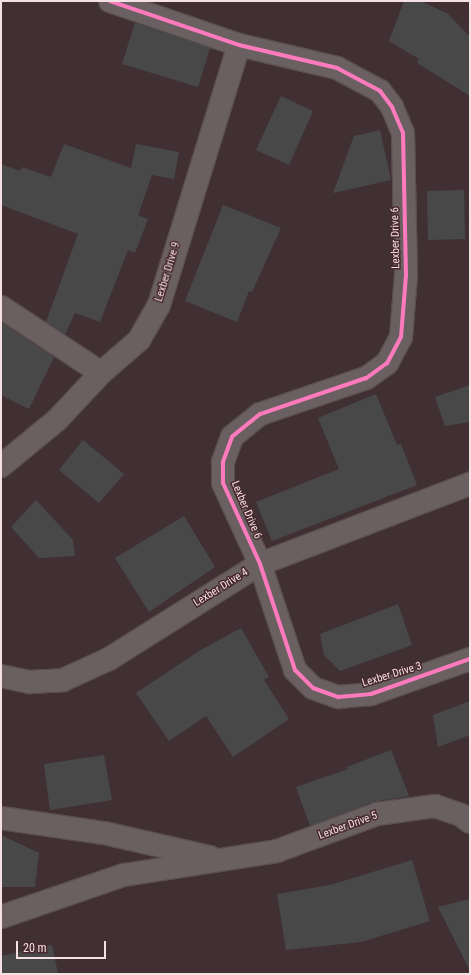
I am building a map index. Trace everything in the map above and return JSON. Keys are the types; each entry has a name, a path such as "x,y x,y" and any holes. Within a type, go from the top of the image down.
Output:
{"street":[{"name":"Lexber Drive 6","path":"110,1 239,45 337,68 380,91 392,107 403,132 406,275 401,336 387,363 366,378 260,414 232,437 223,462 223,484 260,564"},
{"name":"Lexber Drive 9","path":"1,466 57,420 101,373 139,340 159,305 239,45"},
{"path":"1,307 101,373"},
{"name":"Lexber Drive 4","path":"1,676 30,682 63,680 109,659 260,564 470,484"},
{"name":"Lexber Drive 3","path":"260,564 295,670 313,688 338,697 371,694 470,659"},
{"name":"Lexber Drive 5","path":"1,917 124,875 277,851 377,814 435,806 461,815 470,822"},
{"name":"Lexber Drive 5","path":"1,818 104,834 224,860"}],"building":[{"path":"404,1 421,1 448,14 470,37 470,96 417,63 419,59 389,41"},
{"path":"135,23 210,48 198,87 122,64"},
{"path":"281,96 313,111 289,165 256,150"},
{"path":"380,130 391,180 333,193 354,136"},
{"path":"64,144 131,168 136,144 179,152 174,179 152,175 138,215 148,219 135,253 128,250 100,322 75,313 65,334 46,322 78,234 1,205 1,164 20,171 22,167 51,177"},
{"path":"464,190 465,239 428,240 427,191"},
{"path":"223,205 281,228 252,292 249,291 237,322 185,301"},
{"path":"1,322 54,357 29,409 1,395"},
{"path":"470,385 470,422 445,426 435,397"},
{"path":"376,394 397,445 401,444 417,485 272,541 256,502 339,469 318,418"},
{"path":"83,440 124,474 99,503 59,470"},
{"path":"36,500 73,540 75,556 39,558 11,527"},
{"path":"184,516 215,567 149,612 115,558"},
{"path":"398,604 412,645 340,671 324,655 320,634"},
{"path":"241,628 269,677 264,680 289,719 233,757 206,716 169,741 136,693 199,651"},
{"path":"470,701 470,735 438,747 433,715"},
{"path":"391,750 409,796 373,802 310,826 296,787 348,769 347,767"},
{"path":"104,755 112,800 50,810 44,764"},
{"path":"1,835 39,853 35,887 1,887"},
{"path":"412,860 430,921 361,942 286,950 277,894 330,885"},
{"path":"470,899 470,971 438,907"},
{"path":"52,945 58,974 1,974 1,956"}],"cycle path":[{"path":"110,1 239,45 337,68 380,91 392,107 403,133 406,275 401,337 387,363 366,378 260,414 232,437 223,462 223,483 260,564 295,670 313,688 338,697 371,694 470,659"}]}
